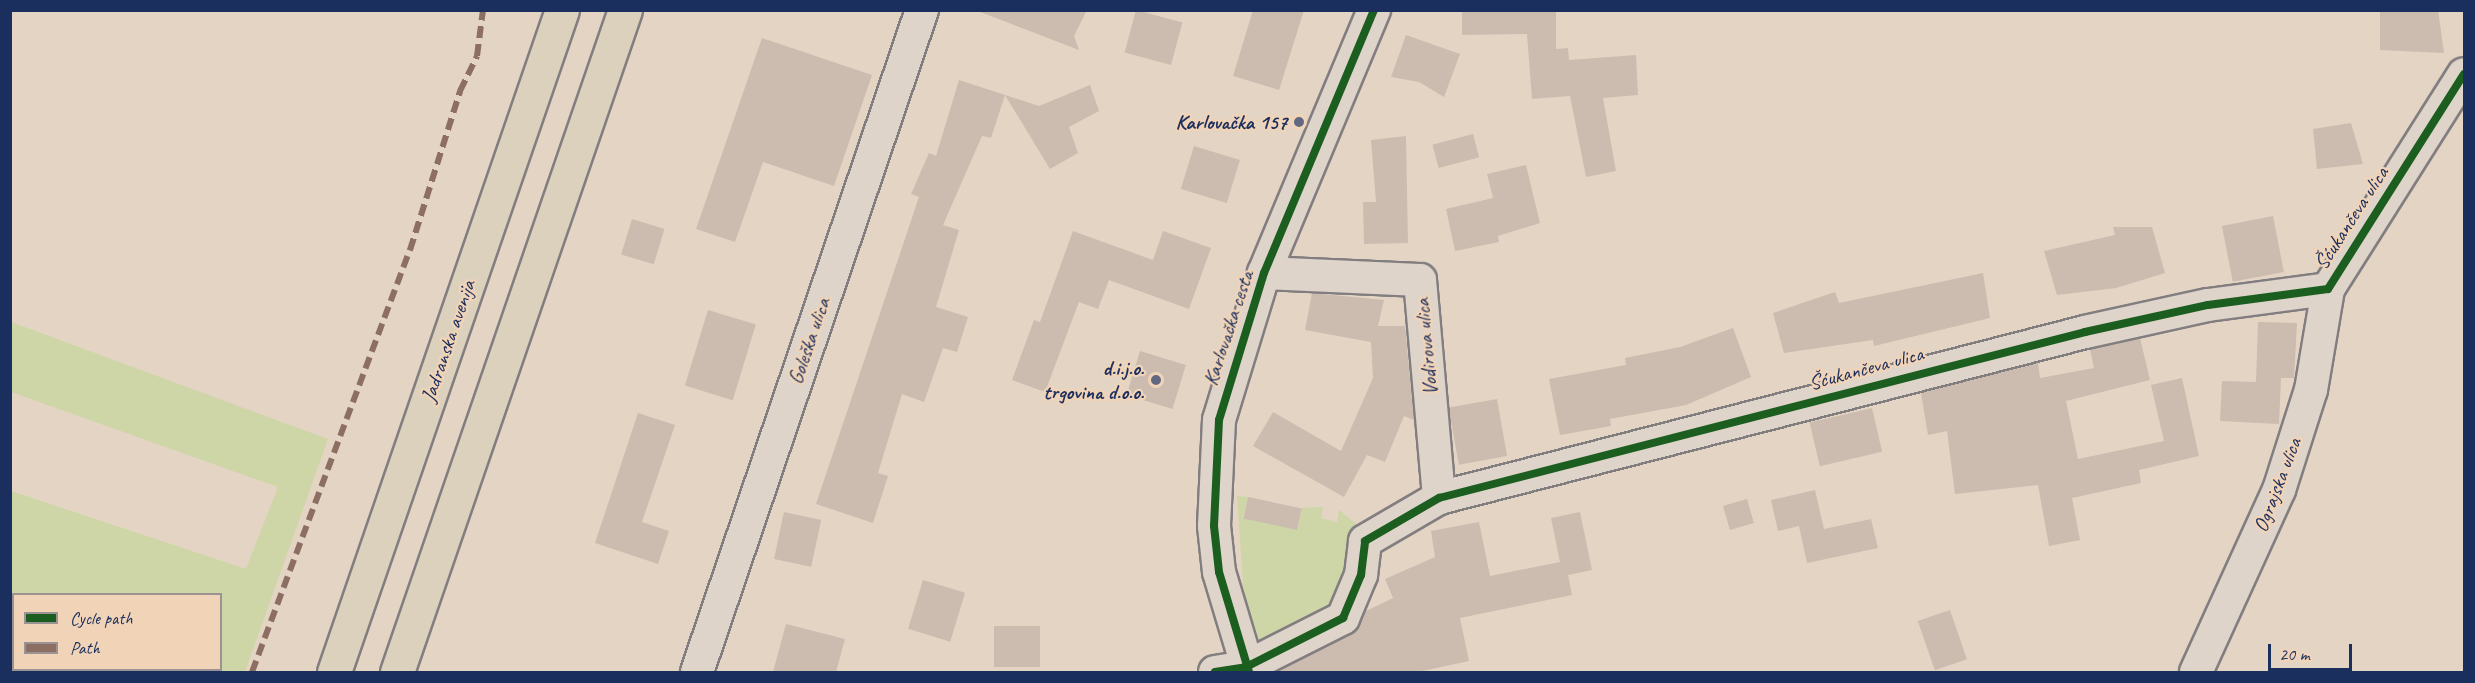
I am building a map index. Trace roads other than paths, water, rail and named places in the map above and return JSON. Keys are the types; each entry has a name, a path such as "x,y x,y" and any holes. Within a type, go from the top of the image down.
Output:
{"main road":[{"name":"Jadranska avenija","path":"334,672 562,10"},
{"path":"397,672 625,10"}],"street":[{"name":"Goleška ulica","path":"697,672 922,10"},
{"name":"Karlovačka cesta","path":"1248,670 1219,572 1215,472 1221,409 1264,273 1374,10"},
{"name":"Šćukančeva ulica","path":"1248,670 1343,618 1361,574 1365,541 1439,498 2085,332 2208,305 2328,289 2464,74"},
{"name":"Vodirova ulica","path":"1264,273 1420,280 1439,498"},
{"name":"Ograjska ulica","path":"2196,672 2279,490 2311,390 2328,289"},
{"path":"1215,672 1248,670"}],"place":[{"name":"Karlovačka 157","path":"1299,122"},
{"name":"d.i.j.o. trgovina d.o.o.","path":"1156,380"}]}
